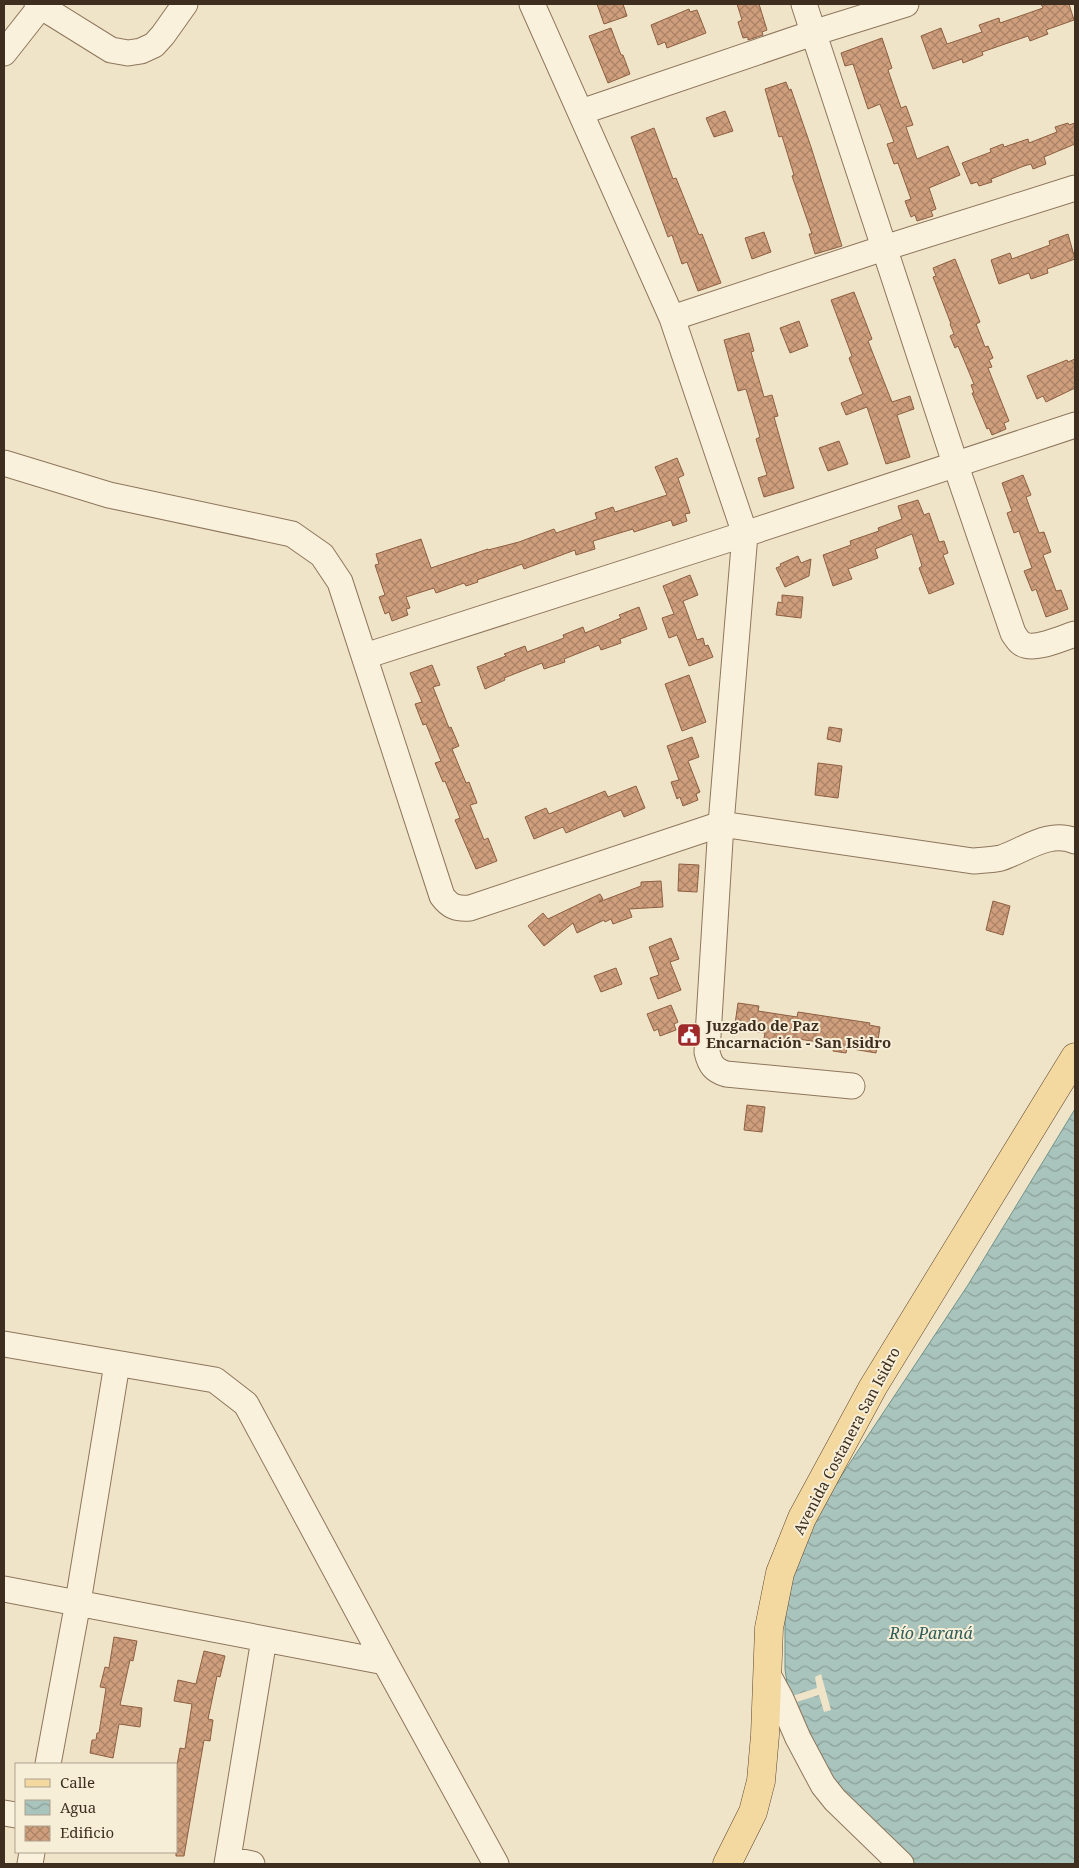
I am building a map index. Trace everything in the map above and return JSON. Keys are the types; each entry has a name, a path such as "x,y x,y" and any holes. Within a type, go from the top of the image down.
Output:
{"main road":[{"name":"Avenida Costanera San Isidro","path":"727,1864 753,1812 761,1781 765,1735 769,1628 780,1573 802,1518 873,1388 1075,1056"}],"street":[{"path":"4,53 39,5 111,50 128,53 141,51 154,45 185,4"},
{"path":"532,4 672,318 746,534 721,824 707,1052 709,1062 715,1070 726,1074 852,1086"},
{"path":"804,4 1013,633 1020,643 1029,646 1043,644 1075,634"},
{"path":"581,112 813,33 906,4"},
{"path":"672,318 884,248 1075,188"},
{"path":"365,656 1075,426"},
{"path":"4,462 109,495 292,534 322,556 340,582 442,896 448,904 458,908 470,908 721,824 973,861 1000,858 1038,841 1066,838 1075,841"},
{"path":"4,1344 215,1380 246,1404 496,1864"},
{"path":"48,1763 78,1602 117,1364"},
{"path":"4,1588 385,1662"},
{"path":"252,1864 227,1862 264,1639"},
{"path":"767,1674 782,1699 798,1738 823,1785 835,1800 901,1864"}],"water":[{"name":"Río Paraná","path":"1075,1109 1075,1864 906,1864 840,1798 790,1704 785,1669 785,1603 810,1523 968,1285"}],"pier":[{"path":"821,1674 831,1710 824,1712 819,1695 790,1704 789,1697 817,1688 815,1677"}],"building":[{"path":"597,4 623,4 627,16 604,24"},
{"path":"737,4 759,4 767,30 762,32 763,35 748,40 748,37 743,38 738,22 742,20"},
{"path":"1041,4 1069,4 1074,20 1046,30 1048,34 1030,41 1028,36 982,52 983,55 963,63 962,59 933,69 921,36 941,28 947,44 982,32 979,25 999,18 1000,23 1043,8"},
{"path":"689,9 690,12 697,10 706,33 667,48 665,42 658,45 651,25"},
{"path":"611,28 630,74 608,83 589,36"},
{"path":"882,38 892,68 888,70 901,108 906,106 913,125 906,127 917,159 948,146 960,175 929,188 936,209 931,211 933,216 917,221 915,215 911,217 905,201 911,199 898,163 894,164 887,144 894,142 880,104 868,109 853,64 845,66 841,53"},
{"path":"786,82 789,90 791,89 811,147 842,246 815,254 809,234 812,234 792,176 794,175 782,136 779,137 765,89"},
{"path":"725,111 733,131 714,137 706,118"},
{"path":"1068,123 1069,125 1075,123 1075,144 1044,157 1046,164 1033,169 1031,164 1024,166 991,179 992,182 979,186 977,182 971,184 962,163 991,152 990,149 1003,144 1004,147 1028,139 1029,143 1057,132 1055,127"},
{"path":"654,128 673,179 676,178 699,235 702,234 721,283 698,291 687,262 682,264 672,235 668,237 631,137"},
{"path":"764,232 771,252 752,259 745,238"},
{"path":"1068,234 1075,259 1047,269 1048,273 1031,279 1029,273 999,284 991,260 1010,253 1012,259 1050,245 1049,241"},
{"path":"955,259 980,322 976,324 985,347 988,346 993,358 989,360 992,367 988,368 1009,421 1004,423 1006,429 992,435 989,428 987,429 972,393 974,393 971,385 974,384 958,346 955,348 950,336 954,334 933,277 936,276 933,268"},
{"path":"854,292 872,339 868,341 892,402 910,396 914,409 897,415 910,457 886,464 867,407 846,415 841,403 863,394 849,358 852,356 831,300"},
{"path":"799,321 808,346 790,353 780,328"},
{"path":"749,333 754,351 751,352 764,397 772,395 778,416 774,417 794,488 764,497 758,478 767,475 756,439 760,437 746,389 738,391 724,340"},
{"path":"1075,359 1075,388 1046,402 1043,396 1037,399 1027,376 1067,360 1068,362"},
{"path":"839,441 848,464 828,471 819,448"},
{"path":"677,458 684,475 678,478 690,513 685,514 687,521 673,526 671,520 634,532 633,529 593,541 595,549 576,555 575,550 524,569 522,564 477,580 478,582 466,586 464,583 436,593 434,588 406,597 410,608 406,609 408,615 392,621 389,612 385,614 379,597 385,595 375,565 379,564 376,554 421,539 431,568 488,549 519,542 554,529 556,533 597,519 595,513 613,507 615,512 667,495 655,467"},
{"path":"1023,475 1031,495 1026,497 1039,533 1044,532 1051,552 1043,555 1056,591 1061,590 1068,609 1046,617 1036,589 1032,591 1024,571 1032,568 1019,531 1014,533 1007,513 1012,511 1002,483"},
{"path":"918,500 924,515 929,513 939,542 944,541 948,553 943,555 954,584 929,594 919,568 922,566 912,534 875,549 878,558 848,569 852,579 833,586 823,555 851,545 850,541 879,531 878,528 902,519 898,506"},
{"path":"798,556 801,563 811,559 809,576 785,587 776,568 781,566 780,564"},
{"path":"690,575 698,595 683,601 697,640 703,638 705,646 708,645 713,657 689,666 677,635 669,638 662,618 674,614 663,586"},
{"path":"782,595 803,597 801,618 776,615 778,602 782,603"},
{"path":"639,607 647,629 620,639 621,643 601,650 599,645 564,659 565,662 544,669 542,663 504,678 505,680 485,689 477,667 506,656 504,654 525,646 527,652 564,638 563,635 583,627 585,633 621,618 619,615"},
{"path":"432,665 440,685 433,687 449,728 451,727 459,746 452,749 466,783 469,782 477,803 470,805 484,840 488,838 497,861 476,869 455,820 460,818 445,781 443,782 435,763 441,761 426,724 423,725 415,704 422,702 410,673"},
{"path":"689,675 706,722 682,731 665,684"},
{"path":"829,727 842,729 840,742 827,739"},
{"path":"692,737 699,757 688,761 700,792 696,794 698,800 683,806 680,797 677,799 671,782 679,780 667,746"},
{"path":"818,763 842,766 838,798 815,795"},
{"path":"636,786 645,808 624,817 621,810 566,833 563,827 534,839 525,817 546,808 549,814 605,791 608,797"},
{"path":"679,864 699,865 697,892 678,891"},
{"path":"661,881 663,907 629,909 632,917 613,924 611,919 605,922 604,920 577,933 573,923 544,946 528,926 543,913 548,919 600,894 603,899 599,902 641,886 641,882"},
{"path":"993,901 1010,906 1003,935 986,930"},
{"path":"671,938 679,959 670,962 681,990 658,999 650,978 659,975 649,947"},
{"path":"616,968 622,984 601,992 594,976"},
{"path":"738,1003 759,1006 758,1011 797,1017 798,1012 870,1023 869,1025 880,1027 876,1053 847,1048 846,1053 833,1051 834,1046 824,1045 825,1043 785,1037 784,1047 763,1044 765,1033 743,1030 743,1026 735,1024"},
{"path":"671,1005 678,1022 674,1024 676,1030 660,1036 658,1029 654,1031 647,1014"},
{"path":"747,1105 765,1107 762,1132 744,1130"},
{"path":"114,1637 137,1641 133,1661 130,1660 120,1705 142,1708 140,1727 119,1724 113,1758 90,1753 92,1740 96,1740 97,1733 99,1733 106,1688 100,1687 105,1667 109,1668"},
{"path":"204,1651 225,1656 220,1677 217,1676 208,1719 213,1720 210,1741 204,1740 184,1856 176,1856 176,1853 178,1853 177,1763 180,1748 185,1749 192,1704 174,1701 178,1680 196,1684"}],"place":[{"name":"Juzgado de Paz Encarnación - San Isidro","path":"689,1035"}]}
